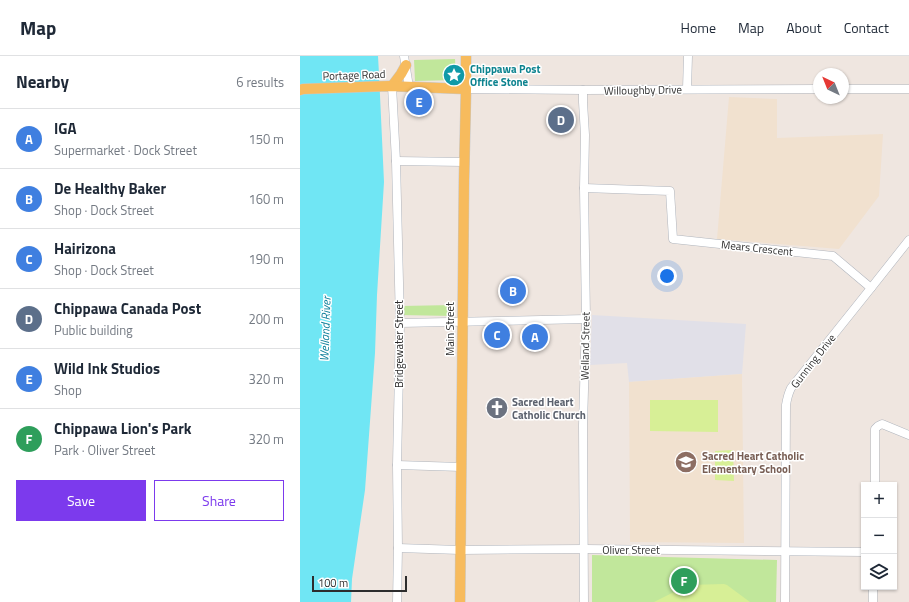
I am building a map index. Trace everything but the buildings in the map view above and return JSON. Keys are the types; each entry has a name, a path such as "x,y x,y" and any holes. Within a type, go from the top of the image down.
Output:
{"main road":[{"name":"Main Street","path":"460,602 466,56"},
{"path":"390,86 401,74 405,60"},
{"name":"Portage Road","path":"301,89 390,86 466,89"}],"street":[{"path":"687,89 688,56"},
{"path":"405,60 409,87"},
{"name":"Bridgewater Street","path":"390,86 396,161 400,323 397,465 397,602"},
{"name":"Willoughby Drive","path":"466,89 813,89"},
{"path":"849,89 909,89"},
{"name":"Welland Street","path":"583,90 585,135 584,188 586,320 583,425 585,550 584,602"},
{"path":"396,161 464,162"},
{"name":"Mears Crescent","path":"584,188 670,191 673,239 833,256 871,288"},
{"name":"Gunning Drive","path":"785,602 787,398 791,388 908,242"},
{"path":"400,323 586,320"},
{"path":"875,482 876,429 878,426 882,424 909,435"},
{"path":"397,465 461,467"},
{"name":"Oliver Street","path":"398,548 460,550 861,552"},
{"path":"873,590 873,602"}],"shaded area":[{"path":"729,97 777,99 777,138 883,134 879,196 839,249 717,239"},
{"path":"592,315 746,324 742,374 629,382 627,363 590,365"},
{"name":"Sacred Heart Catholic Elementary School","path":"742,374 744,543 630,542 629,382"}],"green space":[{"path":"455,59 456,80 415,81 414,60"},
{"path":"453,305 453,316 400,315 401,306"},
{"path":"650,400 718,400 718,432 650,431"},
{"path":"733,450 734,481 715,480 715,451"},
{"path":"592,555 777,560 776,602 592,602"},
{"path":"724,584 750,602 654,602 688,585"}],"water":[{"name":"Welland River","path":"300,56 378,56 384,182 375,353 365,490 352,579 351,602 300,602"}],"place":[{"name":"Chippawa Post Office Stone","path":"454,75"},
{"name":"Wild Ink Studios","path":"419,102"},
{"name":"Chippawa Canada Post","path":"561,120"},
{"name":"De Healthy Baker","path":"513,291"},
{"name":"Hairizona","path":"497,335"},
{"name":"IGA","path":"535,337"},
{"name":"Sacred Heart Catholic Church","path":"497,408"},
{"name":"Sacred Heart Catholic Elementary School","path":"686,462"},
{"name":"Chippawa Lion's Park","path":"684,581"}]}
